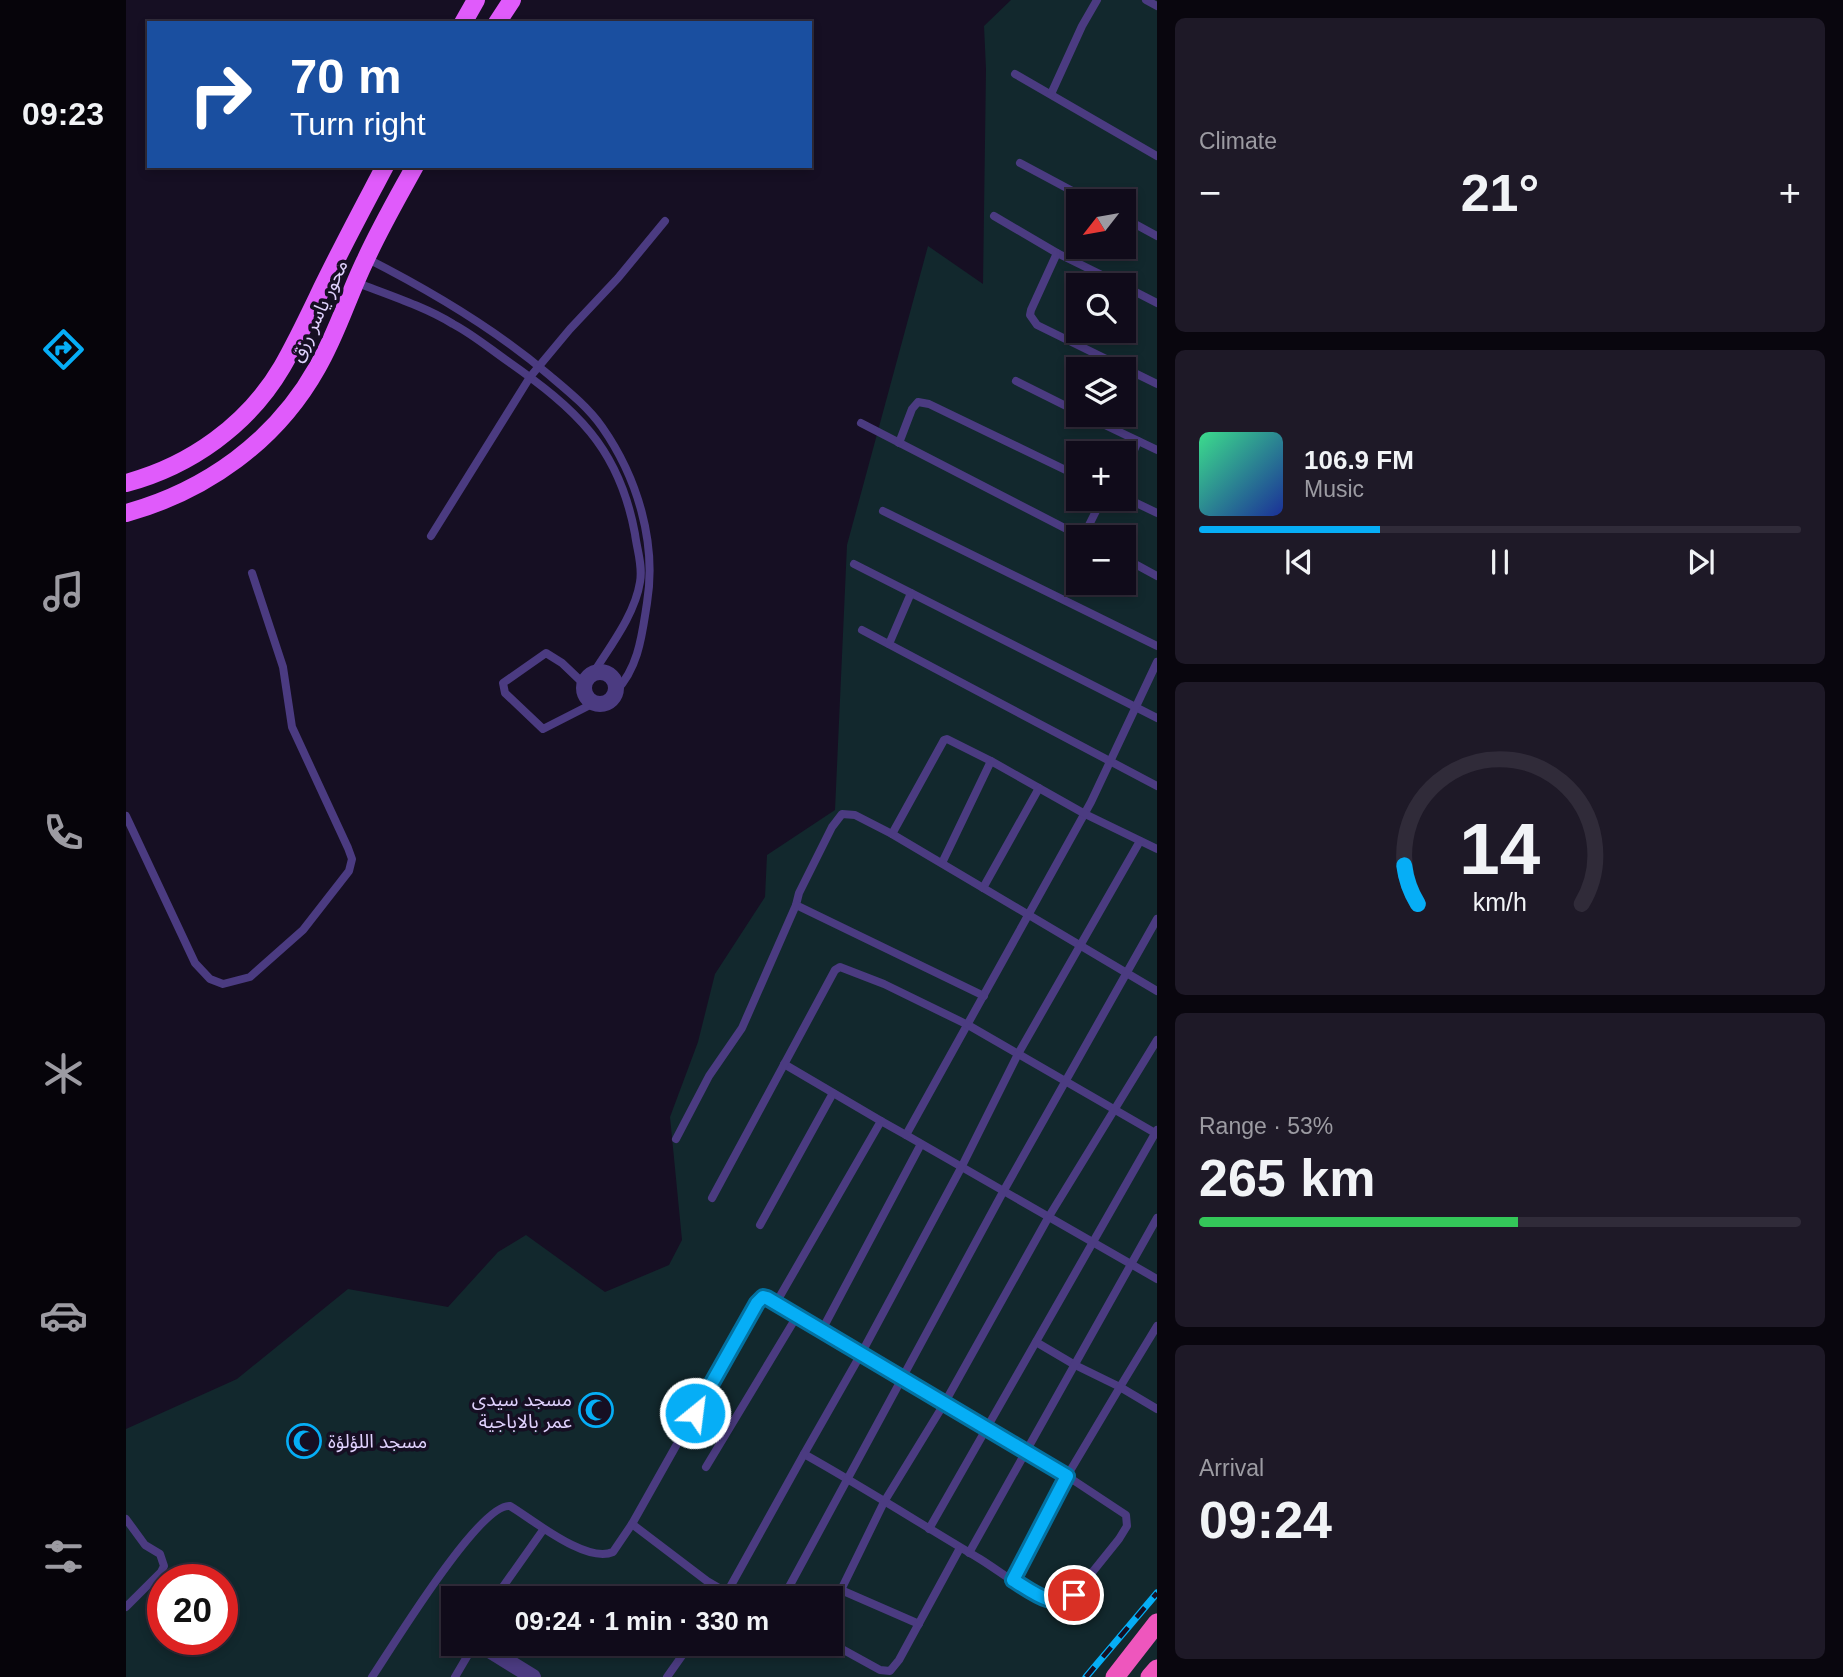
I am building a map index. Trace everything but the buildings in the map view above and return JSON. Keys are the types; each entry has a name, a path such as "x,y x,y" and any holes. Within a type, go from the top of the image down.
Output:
{"highway":[{"path":"1115,1677 1157,1623"},
{"path":"1150,1677 1157,1669"}],"main road":[{"path":"464,21 476,0"},
{"path":"498,21 512,0"},
{"name":"محور ياسر رزق","path":"126,483 156,473 198,453 236,424 260,398 294,345 384,168"},
{"name":"محور ياسر رزق","path":"126,513 171,498 209,478 245,454 270,431 292,405 318,368 366,258 414,168"}],"street":[{"path":"600,671 611,675 616,691 605,703 594,703 585,695 589,678 600,671"},
{"path":"498,1656 533,1677"}],"lane":[{"path":"1051,94 1097,0"},
{"path":"1146,0 1157,6"},
{"path":"1015,74 1157,156"},
{"path":"1020,163 1069,189"},
{"path":"994,216 1097,273"},
{"path":"431,536 530,377 665,221"},
{"path":"1136,225 1157,236"},
{"path":"1057,253 1031,310 1032,320 1037,325 1157,383"},
{"path":"366,258 484,325 539,366 575,397 601,425 624,466 645,523 650,579 638,654 625,681 616,691"},
{"path":"355,282 452,323 530,377 567,406 593,433 615,471 632,520 640,560 640,581 628,613 589,678 546,653 503,683 505,693 543,729 594,703"},
{"path":"1136,292 1157,303"},
{"path":"1016,382 1066,406"},
{"path":"899,443 912,409 918,402 929,404 1066,470"},
{"path":"861,423 1066,528"},
{"path":"1109,427 1157,450"},
{"path":"1136,446 1138,441"},
{"path":"1136,503 1157,513"},
{"path":"883,510 1157,646"},
{"path":"854,564 1157,718"},
{"path":"1136,565 1157,576"},
{"path":"126,816 195,963 210,979 223,984 250,977 303,930 349,871 352,859 348,848 292,727 283,667 252,573"},
{"path":"888,644 911,593"},
{"path":"862,631 1157,786"},
{"path":"906,1135 1085,814 1157,662"},
{"path":"892,834 947,739 1085,814 1157,849"},
{"path":"942,863 991,761"},
{"path":"983,888 1039,788"},
{"path":"676,1139 709,1076 742,1028 799,893 832,827 842,814 855,814 892,834 1157,991"},
{"path":"731,1586 861,1354 961,1168 1018,1054 1140,841"},
{"path":"796,905 984,996"},
{"path":"789,1586 1003,1192 1157,919"},
{"path":"712,1198 835,970 840,967 884,984 968,1025 1156,1132 929,1529"},
{"path":"843,1586 884,1502 944,1404 1048,1218 1157,1040"},
{"path":"784,1064 1157,1279"},
{"path":"760,1225 833,1093"},
{"path":"776,1303 881,1121"},
{"path":"822,1330 921,1144"},
{"path":"969,1553 1157,1218"},
{"path":"372,1677 444,1567 485,1519 499,1507 510,1506 543,1530 586,1550 603,1555 613,1552 632,1524 757,1303 763,1297 1067,1476 1126,1515 1127,1526 1069,1600 1056,1602 1040,1596 804,1454"},
{"path":"706,1467 797,1316"},
{"path":"1013,1580 1067,1476 1157,1326"},
{"path":"1036,1342 1157,1409"},
{"path":"126,1519 145,1545 160,1554 164,1566 126,1607"},
{"path":"632,1524 713,1586"},
{"path":"503,1586 543,1530"},
{"path":"843,1649 886,1672 894,1668 960,1548"},
{"path":"843,1591 919,1624"},
{"path":"455,1677 469,1656"},
{"path":"667,1677 682,1656"}],"green space":[{"path":"1011,0 1157,0 1157,1677 126,1677 126,1429 237,1379 348,1289 448,1307 498,1252 526,1235 605,1292 669,1265 682,1240 670,1117 698,1042 715,974 765,897 767,855 835,810 847,545 928,246 983,284 986,69 984,26"}],"railway":[{"path":"1086,1677 1157,1593"}],"place":[{"name":"مسجد سيدى عمر بالاباجية","path":"596,1410"},
{"name":"مسجد اللؤلؤة","path":"304,1441"}],"route":[{"path":"695,1413 757,1303 763,1297 767,1298 1067,1476 1013,1580 1056,1602 1069,1600 1074,1595"}]}
